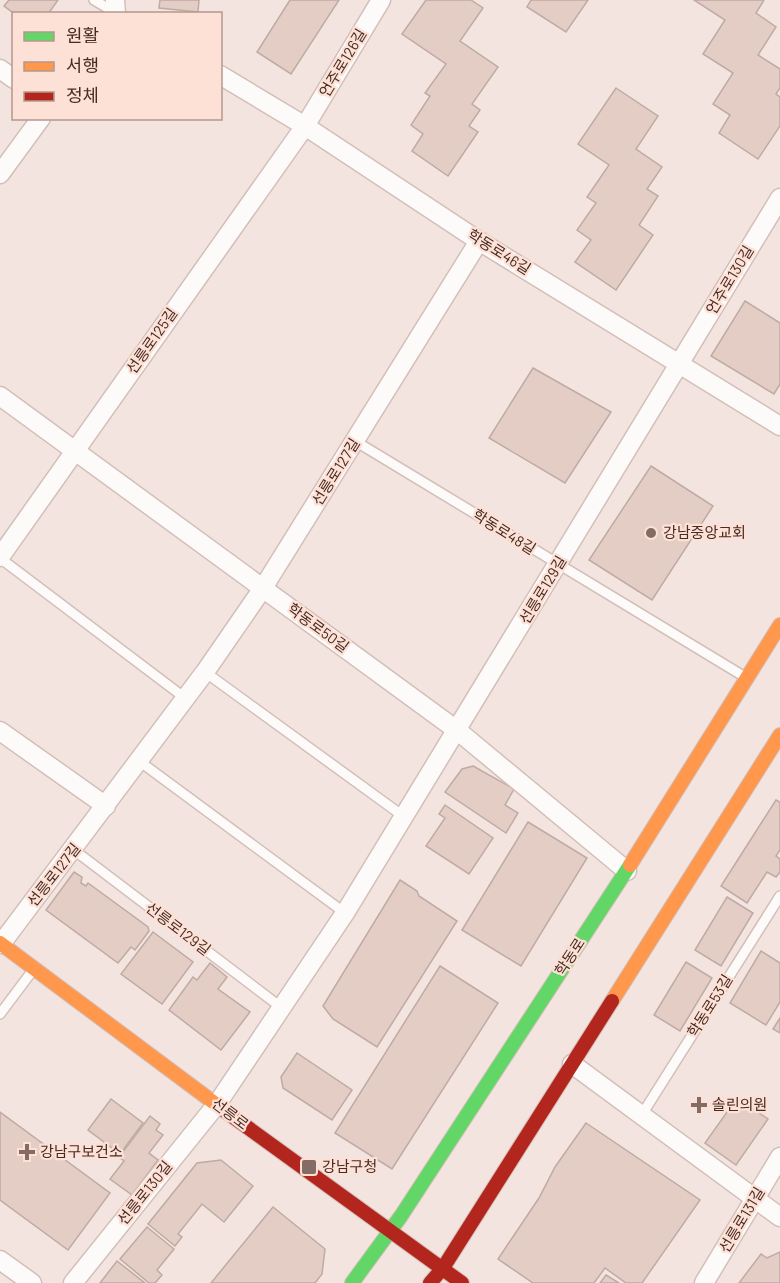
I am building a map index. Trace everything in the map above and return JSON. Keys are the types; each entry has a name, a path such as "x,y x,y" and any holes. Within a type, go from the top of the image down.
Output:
{"main road":[{"name":"학동로","path":"352,1283 390,1233 627,871 780,626"},
{"path":"430,1283 443,1268 780,735"},
{"name":"선릉로","path":"1,943 390,1233 462,1283"}],"street":[{"name":"언주로126길","path":"305,126 381,0"},
{"path":"0,69 12,78"},
{"name":"학동로46길","path":"222,76 305,126 479,241 680,362 780,426"},
{"path":"0,174 40,120"},
{"name":"선릉로125길","path":"0,558 305,126"},
{"name":"언주로130길","path":"680,362 780,198"},
{"name":"선릉로127길","path":"1,943 74,850 205,672 263,588 479,241"},
{"name":"선릉로129길","path":"217,1104 345,913 403,816 458,731 680,362"},
{"name":"학동로50길","path":"0,396 458,731 627,871"},
{"path":"0,731 106,806"},
{"path":"572,1064 780,1217"},
{"name":"선릉로130길","path":"73,1283 217,1104"},
{"name":"선릉로131길","path":"704,1283 780,1157"},
{"path":"0,1260 32,1283"}],"lane":[{"path":"93,0 114,12"},
{"name":"학동로48길","path":"355,441 747,678"},
{"path":"0,558 185,698"},
{"path":"205,672 403,816"},
{"path":"139,761 345,913"},
{"name":"선릉로129길","path":"74,850 282,1008"},
{"name":"학동로53길","path":"641,1116 780,896"},
{"path":"0,1014 34,968"}],"building":[{"path":"9,0 58,0 49,12 12,12 4,6"},
{"path":"160,0 199,0 198,12 159,8"},
{"path":"290,0 339,0 291,74 257,52"},
{"path":"426,0 471,0 483,8 460,41 498,67 472,104 480,110 469,126 478,132 448,176 412,151 423,134 411,125 430,96 425,93 446,64 402,34"},
{"path":"531,0 588,0 566,32 527,7"},
{"path":"694,0 764,0 756,13 776,27 758,55 780,69 780,88 776,94 780,97 780,126 758,159 719,133 730,115 713,104 733,73 703,54 725,20"},
{"path":"616,88 658,116 636,149 662,167 647,189 658,196 639,225 653,235 616,290 575,262 591,240 577,230 596,203 587,197 609,165 578,144"},
{"path":"745,301 780,323 780,384 774,394 711,356"},
{"path":"533,368 611,412 565,483 489,438"},
{"name":"강남중앙교회","path":"651,466 713,506 652,600 589,560"},
{"path":"473,766 514,789 505,805 518,813 506,833 445,792 462,769"},
{"path":"776,800 780,802 780,850 776,856 780,859 780,872 776,877 767,872 747,903 721,886"},
{"path":"445,805 493,838 469,874 426,846 445,818 439,814"},
{"path":"528,822 587,858 521,966 462,930"},
{"path":"74,872 82,877 81,883 86,886 88,883 148,927 149,931 135,950 131,947 118,963 46,910"},
{"path":"400,880 417,891 419,896 457,921 377,1047 333,1019 323,1006"},
{"path":"727,897 753,913 721,966 695,950"},
{"path":"153,932 193,962 162,1004 121,974"},
{"path":"761,951 780,963 780,1002 766,1025 730,1003"},
{"path":"686,962 712,978 680,1031 654,1015"},
{"path":"210,963 227,977 218,989 250,1012 221,1050 169,1010 193,977 197,980"},
{"path":"440,966 498,1003 392,1169 335,1133"},
{"path":"780,1018 780,1033 773,1029"},
{"path":"297,1053 352,1090 332,1120 283,1088 281,1077"},
{"path":"737,1098 768,1119 736,1165 705,1143"},
{"path":"111,1099 143,1123 120,1154 88,1130"},
{"name":"강남구보건소","path":"0,1112 110,1193 68,1250 0,1200"},
{"path":"150,1116 160,1124 156,1130 163,1135 149,1153 158,1160 132,1195 110,1179 124,1161 119,1157"},
{"path":"586,1123 700,1200 642,1283 626,1283 605,1268 594,1283 533,1283 498,1259 539,1198 555,1167"},
{"path":"221,1160 253,1186 224,1222 202,1204 178,1234 182,1237 175,1246 148,1224 197,1163"},
{"path":"273,1207 325,1249 322,1274 315,1283 211,1283"},
{"path":"147,1227 174,1249 157,1270 162,1275 155,1283 149,1283 120,1259"},
{"path":"780,1252 780,1283 739,1283 761,1254 767,1258"},
{"path":"117,1261 145,1283 100,1283"},
{"path":"606,1275 619,1283 600,1283"}],"traffic: fast":[{"path":"352,1283 401,1216 630,865"}],"traffic: slow":[{"path":"630,865 780,625"},
{"path":"612,1001 780,735"},
{"path":"0,943 225,1111"}],"traffic: jam":[{"path":"430,1283 443,1268 612,1001"},
{"path":"225,1111 462,1283"}],"place":[{"name":"강남중앙교회","path":"651,533"},
{"name":"솔린의원","path":"699,1105"},
{"name":"강남구보건소","path":"27,1152"},
{"name":"강남구청","path":"309,1167"}]}
